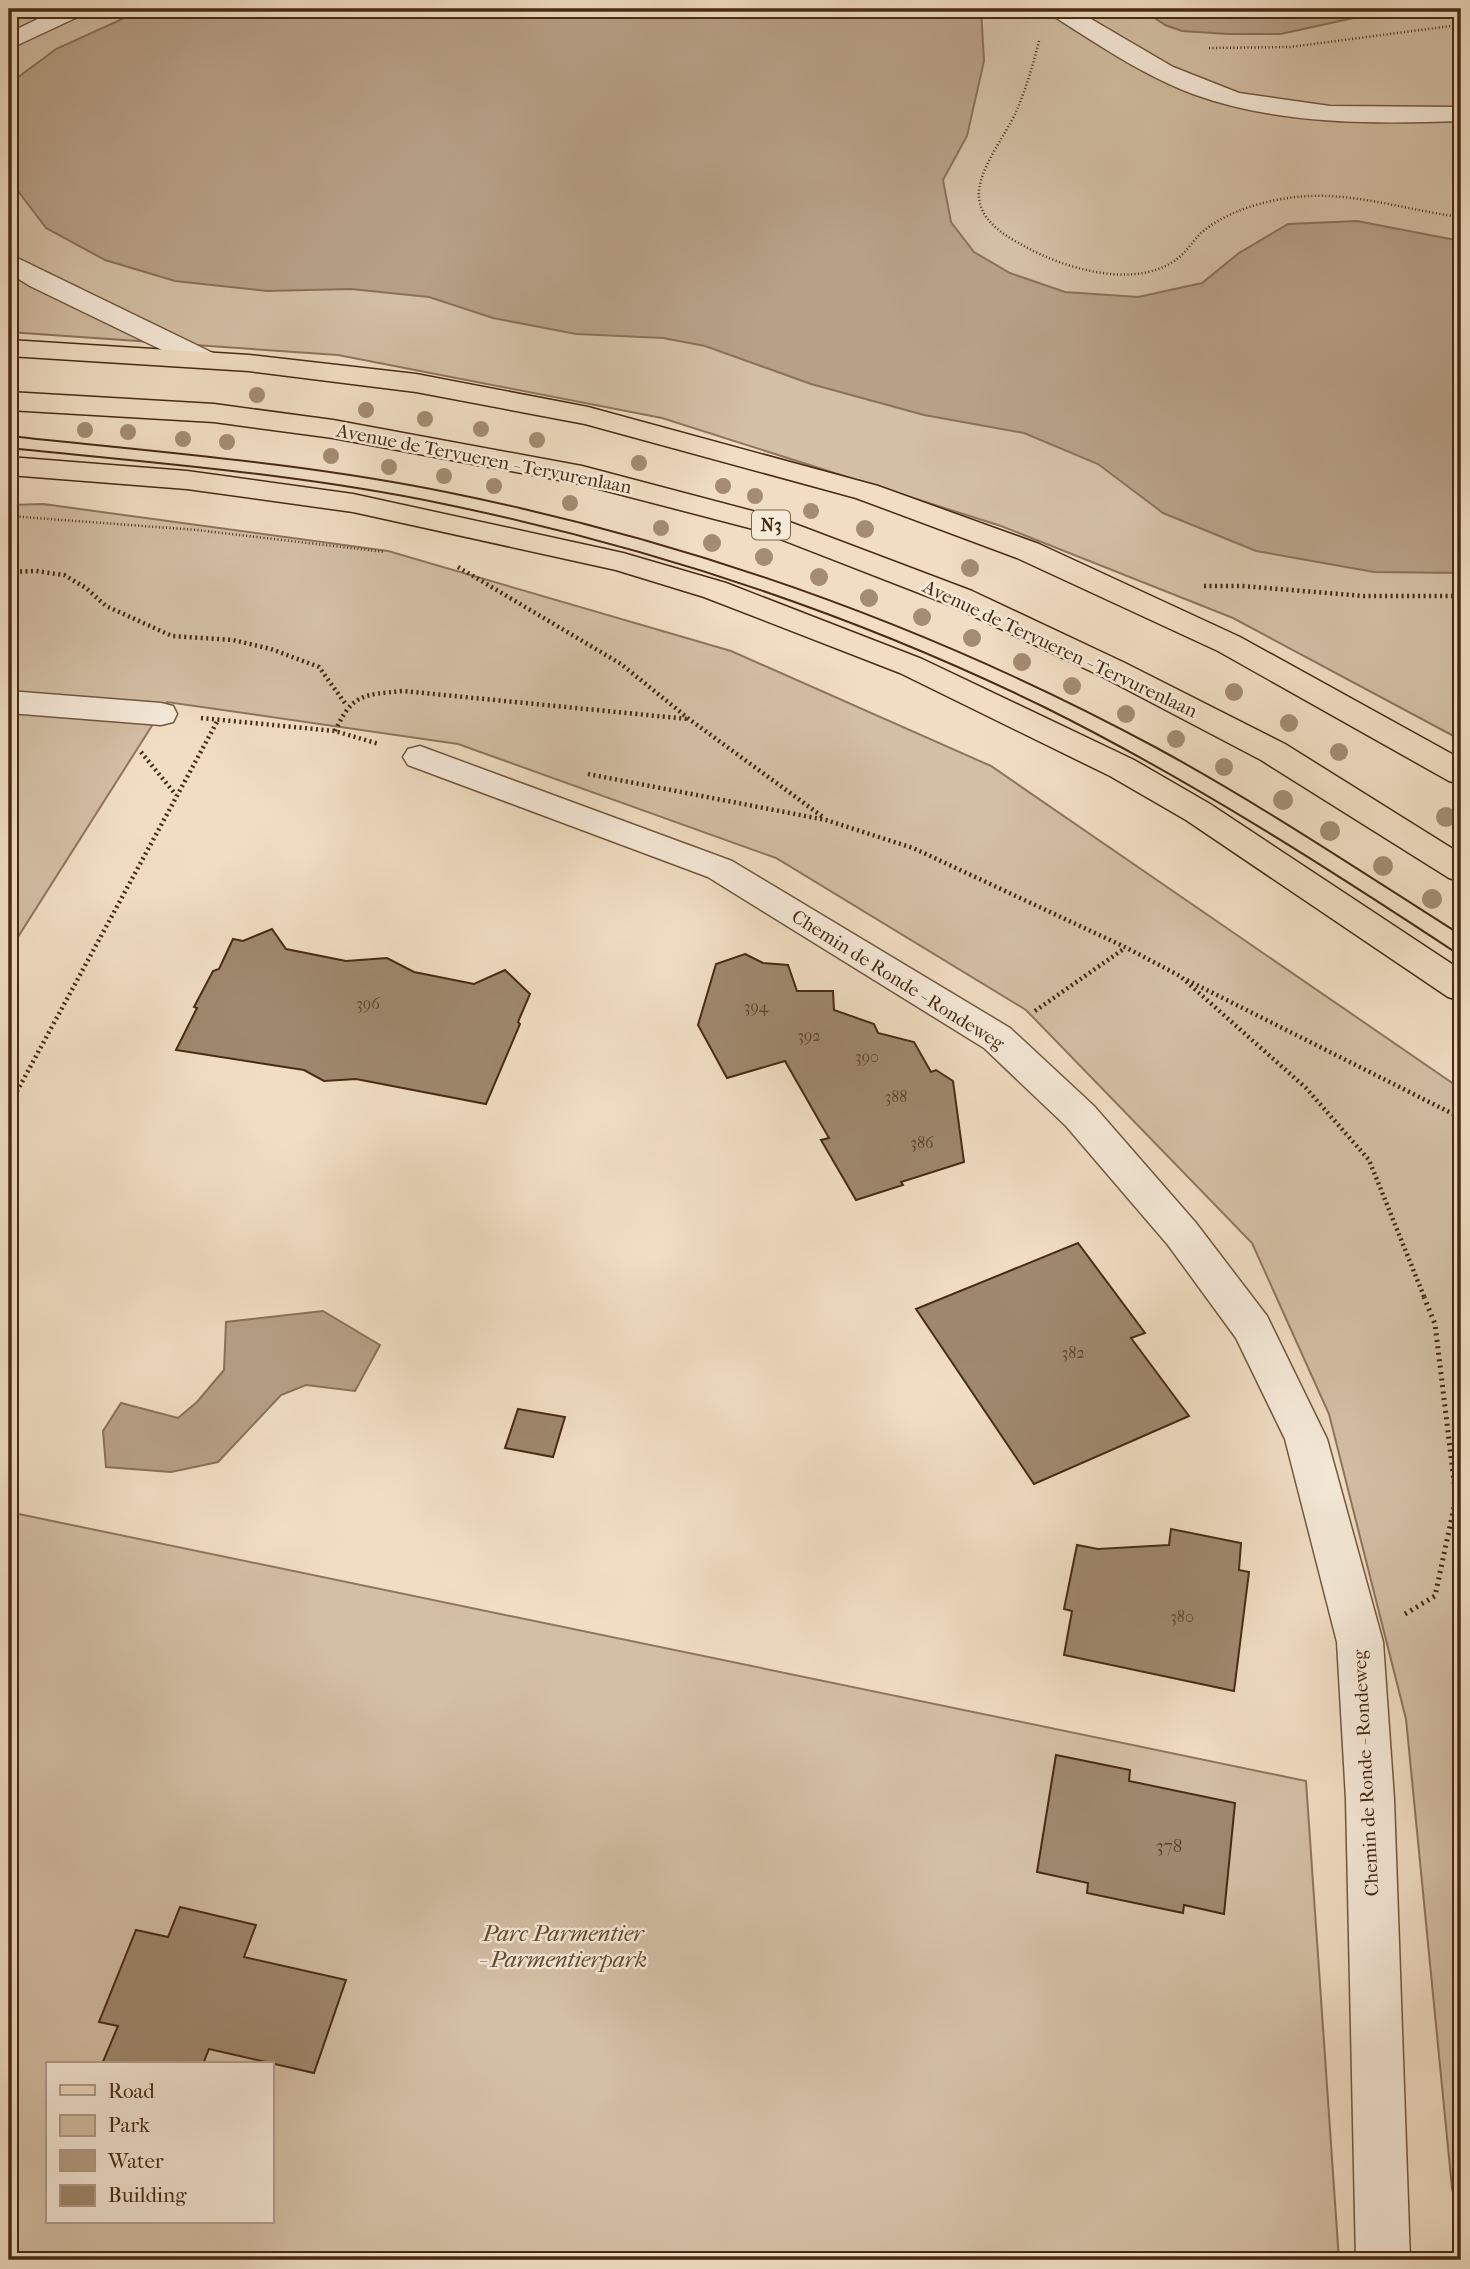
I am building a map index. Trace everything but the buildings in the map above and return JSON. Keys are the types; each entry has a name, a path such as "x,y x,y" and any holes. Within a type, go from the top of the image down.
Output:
{"main road":[{"path":"9,348 249,363 416,383 588,416 867,492 1028,551 1217,638 1457,768"},
{"name":"Avenue de Tervueren - Tervurenlaan","path":"9,401 214,412 333,429 582,475 768,524 961,598 1114,670 1273,752 1461,870"},
{"path":"9,466 187,480 353,503 623,562 715,590 911,666 1122,768 1198,812 1461,988"}],"street":[{"path":"9,42 76,9"},
{"path":"1058,9 1165,72 1202,89 1237,100 1344,113 1461,114"},
{"path":"9,262 205,360"},
{"path":"9,702 161,714"},
{"name":"Chemin de Ronde - Rondeweg","path":"420,757 720,869 997,1038 1080,1116 1182,1234 1252,1328 1306,1439 1360,1642 1370,1799 1383,2260"}],"path":[{"path":"1197,46 1290,47 1461,23"},
{"path":"1040,36 1033,71 1015,116 978,188 982,208 994,228 1037,253 1094,272 1160,268 1185,254 1203,231 1251,205 1314,195 1371,199 1443,216 1461,217"},
{"path":"9,516 155,525 304,540 397,554"},
{"path":"451,562 621,664 689,719 826,820"},
{"path":"9,572 36,570 64,575 86,588 106,606 172,636 233,640 271,649 319,667 347,706"},
{"path":"1193,586 1234,584 1403,598 1461,596"},
{"path":"335,731 347,706 370,694 403,691 689,719"},
{"path":"161,714 335,731 420,757"},
{"path":"9,1106 218,720"},
{"path":"578,772 826,820 913,848 1125,947 1461,1118"},
{"path":"997,1038 1125,947"},
{"path":"1180,976 1306,1087 1369,1160 1435,1324 1456,1498 1435,1596 1360,1642"}],"green space":[{"path":"9,9 1461,9 1461,740 1233,618 1001,526 662,418 338,355 9,332"},
{"path":"43,504 388,551 731,651 991,766 1461,1089 1461,2231 1452,2188 1406,1719 1329,1414 1252,1243 1026,1010 776,858 458,744 167,702 9,951 9,505"},
{"name":"Parc Parmentier - Parmentierpark","path":"9,1512 1306,1781 1339,2260 9,2260"}],"water":[{"path":"144,9 981,9 984,61 967,136 943,180 951,222 974,252 1010,273 1065,292 1138,297 1202,283 1239,253 1288,224 1357,221 1461,241 1461,573 1374,572 1256,551 1163,513 1098,464 1024,433 924,415 811,384 705,346 663,338 576,334 493,318 429,297 351,289 267,291 175,281 105,260 46,228 9,179 9,84 56,49"},
{"path":"1142,9 1394,9 1281,34 1228,34 1182,31 1165,25"},
{"path":"323,1311 380,1345 355,1391 306,1385 281,1395 218,1462 171,1472 106,1467 103,1431 121,1403 178,1418 197,1402 224,1370 226,1322"}],"tram line":[{"path":"9,436 286,466 451,493 543,513 633,537 812,594 986,664 1155,747 1271,815 1461,935"},
{"path":"9,448 227,470 444,504 521,521 675,563 825,613 972,673 1098,735 1256,825 1461,956"}]}
